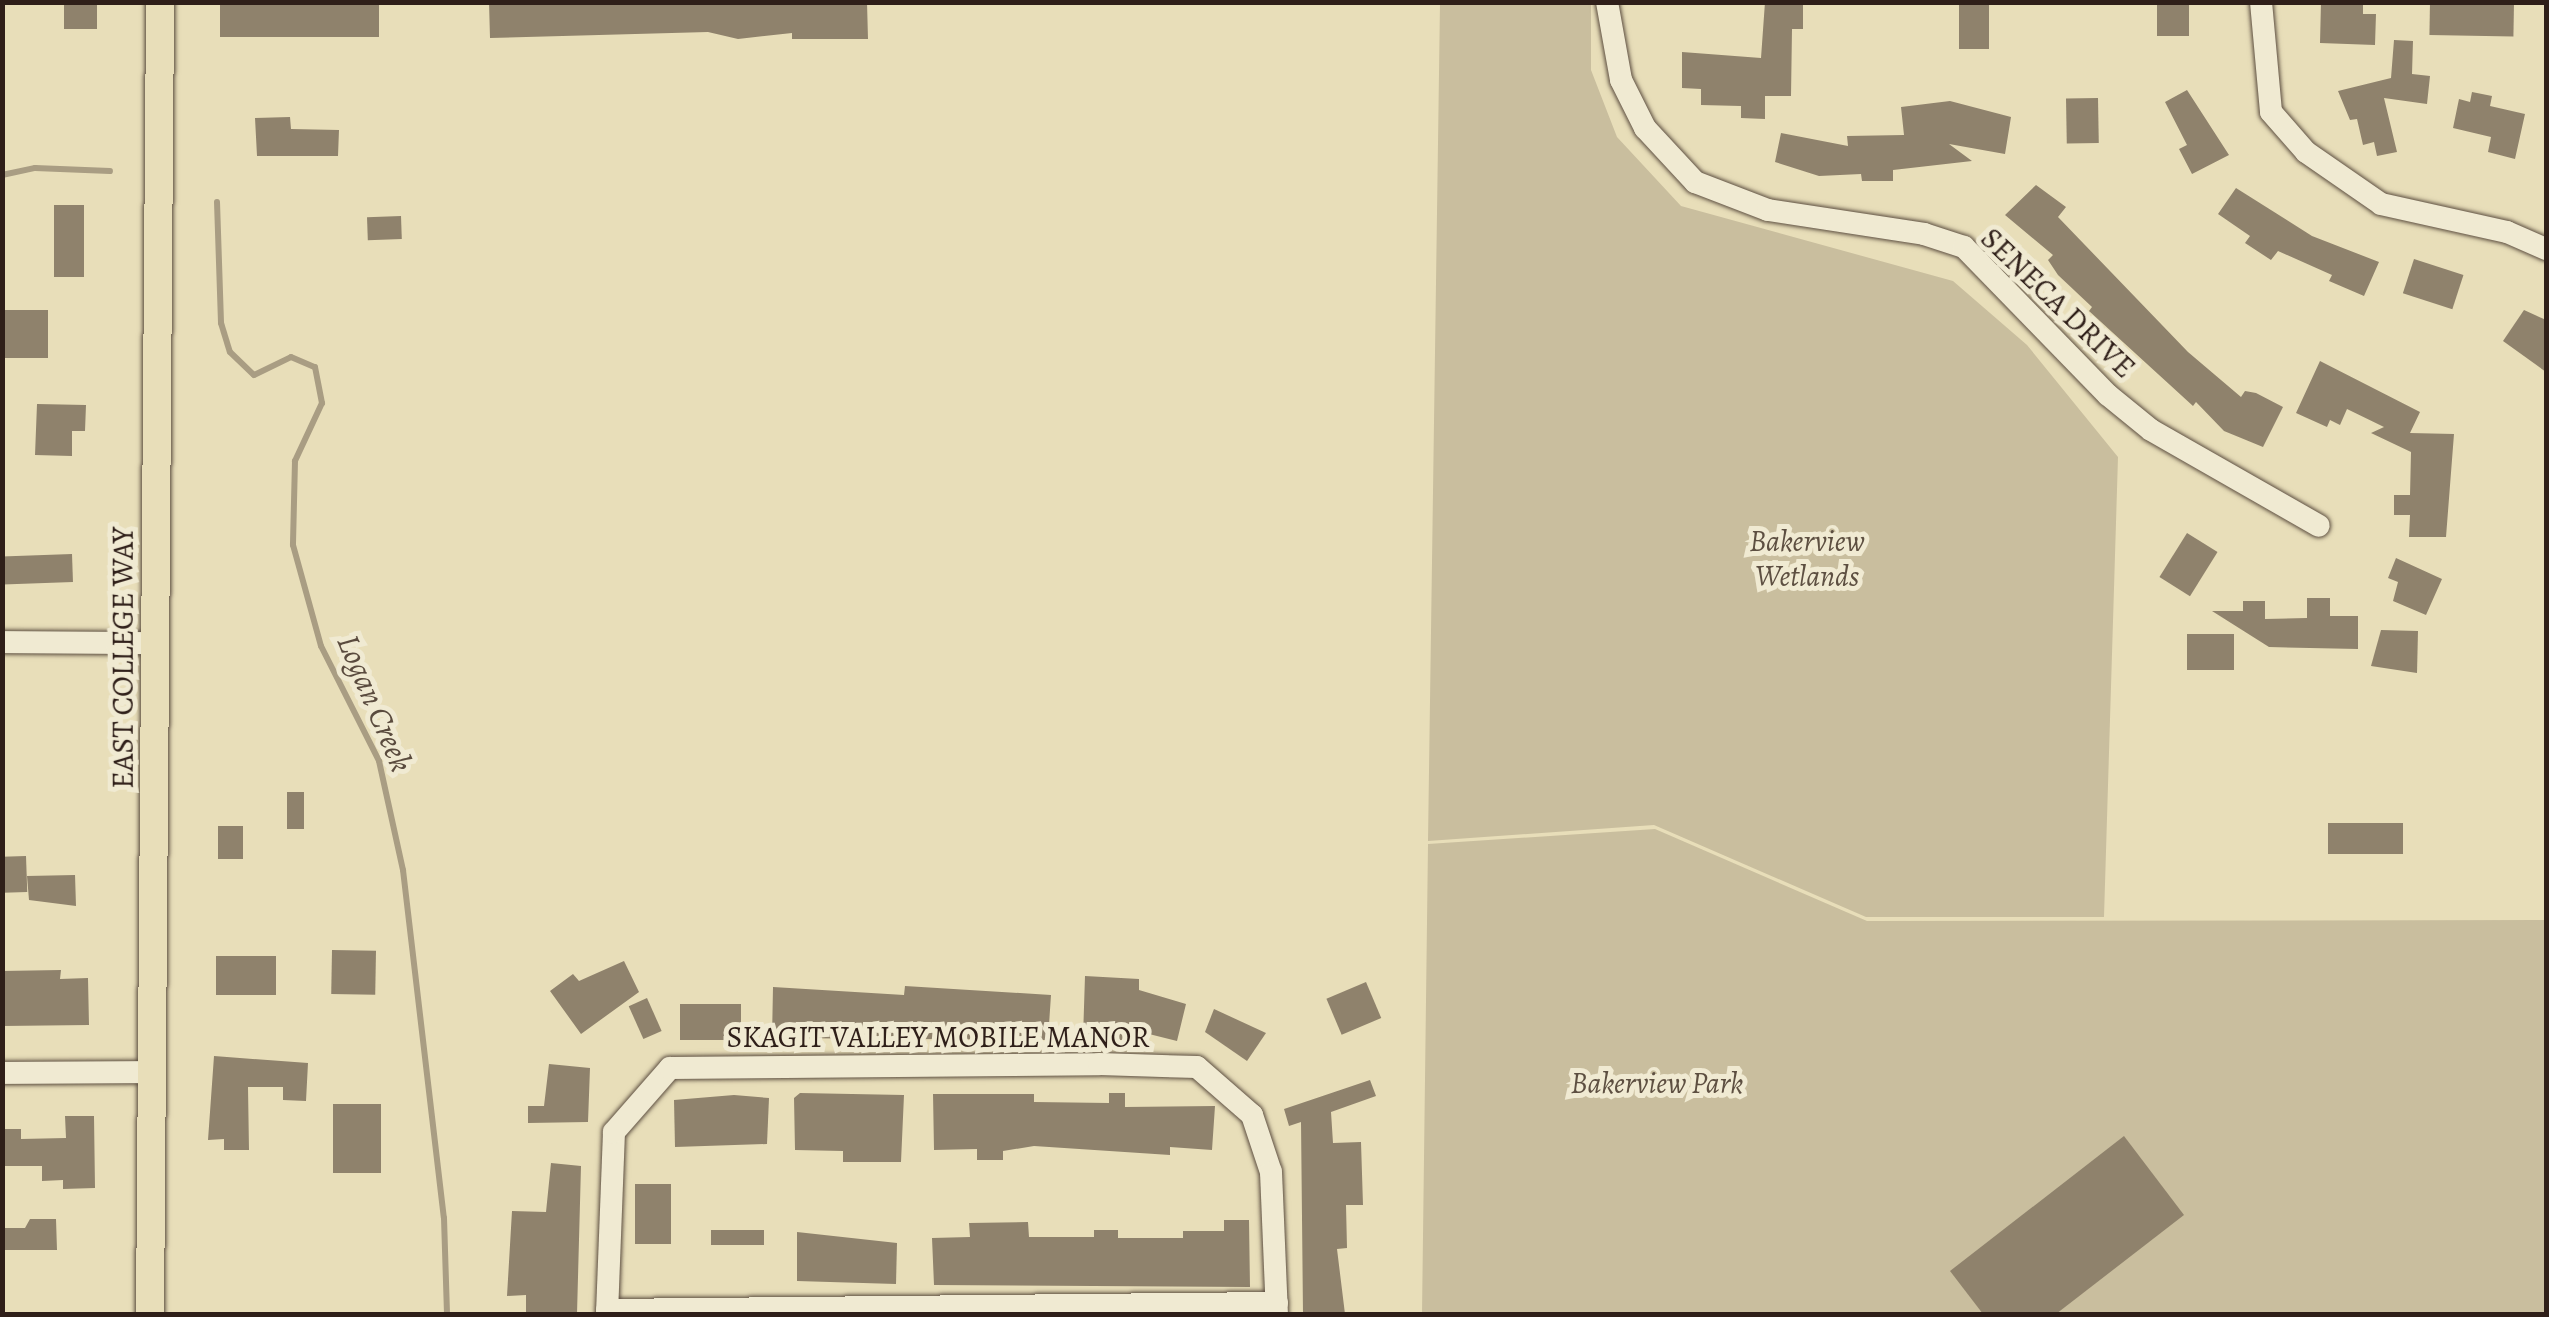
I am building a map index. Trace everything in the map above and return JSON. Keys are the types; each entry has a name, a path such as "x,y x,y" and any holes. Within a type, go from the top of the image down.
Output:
{"main road":[{"name":"EAST COLLEGE WAY","path":"150,1314 160,2"}],"street":[{"name":"SENECA DRIVE","path":"1607,2 1621,80 1646,128 1695,182 1768,210 1924,234 1964,247 2108,395 2151,430 2320,526"},
{"path":"2261,2 2270,112 2306,152 2381,204 2507,232 2546,249"},
{"path":"2,642 156,643"},
{"name":"SKAGIT VALLEY MOBILE MANOR","path":"607,1312 614,1132 670,1068 1197,1067 1252,1115 1271,1172 1277,1309"},
{"path":"2,1072 151,1072"},
{"path":"607,1312 1277,1309"}],"green space":[{"name":"Bakerview Wetlands","path":"1440,3 1591,3 1591,70 1617,137 1681,206 1953,281 2027,345 2118,457 2104,917 1866,917 1654,825 1428,841"},
{"name":"Bakerview Park","path":"1655,829 1867,921 2546,920 2546,1314 1422,1314 1428,844"}],"building":[{"path":"64,2 97,2 97,29 64,29"},
{"path":"220,2 379,2 379,37 220,37"},
{"path":"489,2 867,2 868,39 792,39 792,33 738,39 708,32 490,38"},
{"path":"1765,2 1803,2 1803,29 1792,29 1791,96 1765,96 1765,119 1741,118 1741,106 1701,105 1701,89 1682,88 1682,52 1761,58"},
{"path":"1959,2 1989,2 1989,49 1959,49"},
{"path":"2157,2 2189,2 2189,36 2157,36"},
{"path":"2321,2 2363,2 2363,14 2376,14 2375,45 2320,43"},
{"path":"2430,2 2514,3 2513,36 2429,35"},
{"path":"2394,40 2413,41 2412,74 2430,76 2427,104 2384,98 2397,152 2377,156 2374,142 2363,145 2357,119 2350,120 2338,91 2391,78"},
{"path":"2187,90 2229,155 2192,174 2179,149 2187,145 2165,102"},
{"path":"2472,92 2492,96 2490,106 2525,114 2515,159 2488,152 2491,137 2453,128 2459,99 2470,102"},
{"path":"2098,98 2099,143 2067,144 2066,99"},
{"path":"1950,101 2011,117 2005,154 1949,144 1972,161 1893,170 1893,181 1862,181 1861,174 1819,176 1775,162 1781,133 1848,146 1847,136 1904,135 1901,107"},
{"path":"290,117 291,129 339,130 338,156 257,156 255,118"},
{"path":"2036,185 2066,207 2058,217 2188,352 2241,397 2245,391 2256,393 2283,407 2263,447 2224,431 2196,402 2193,406 2089,311 2092,307 2048,260 2053,255 2005,215"},
{"path":"2236,188 2312,236 2379,262 2364,296 2329,281 2332,275 2278,251 2271,260 2245,243 2250,236 2218,214"},
{"path":"54,205 84,205 84,277 54,277"},
{"path":"401,216 402,239 368,240 367,217"},
{"path":"2414,259 2463,275 2452,309 2403,293"},
{"path":"2,310 48,310 48,358 2,358"},
{"path":"2524,310 2546,320 2546,372 2503,341"},
{"path":"2320,361 2420,412 2410,433 2454,434 2446,537 2409,537 2410,515 2394,515 2394,495 2410,495 2411,452 2371,433 2384,427 2347,409 2340,425 2330,420 2327,427 2296,413"},
{"path":"37,404 86,405 85,431 72,431 72,456 35,455"},
{"path":"2187,533 2218,552 2190,596 2159,577"},
{"path":"72,554 73,582 3,584 2,556"},
{"path":"2396,558 2442,579 2426,615 2393,601 2398,582 2388,578"},
{"path":"2307,598 2330,598 2330,616 2358,616 2358,649 2269,647 2212,611 2243,611 2243,601 2265,601 2265,619 2307,618"},
{"path":"2381,630 2418,631 2417,673 2371,666"},
{"path":"2187,634 2234,634 2234,670 2187,670"},
{"path":"287,792 304,792 304,829 287,829"},
{"path":"2328,823 2403,823 2403,854 2328,854"},
{"path":"218,826 243,826 243,859 218,859"},
{"path":"26,856 27,892 3,893 2,857"},
{"path":"75,875 76,906 29,900 27,876"},
{"path":"332,950 376,951 375,995 331,994"},
{"path":"216,956 276,956 276,995 216,995"},
{"path":"624,961 639,992 581,1034 550,991 573,974 579,981"},
{"path":"61,970 60,979 88,978 89,1025 2,1026 2,971"},
{"path":"1085,976 1139,979 1139,990 1186,1004 1177,1041 1137,1031 1136,1041 1083,1038"},
{"path":"1366,982 1381,1018 1342,1035 1326,999"},
{"path":"905,986 1051,995 1048,1040 772,1038 773,987 904,995"},
{"path":"647,998 662,1031 643,1039 629,1006"},
{"path":"680,1004 741,1004 741,1040 680,1040"},
{"path":"1214,1009 1266,1033 1247,1061 1205,1032"},
{"path":"214,1056 308,1063 306,1101 283,1100 283,1087 248,1087 249,1150 224,1150 224,1139 208,1140"},
{"path":"549,1064 590,1068 588,1122 528,1123 528,1106 544,1106"},
{"path":"1370,1080 1376,1096 1331,1112 1333,1143 1361,1142 1363,1205 1346,1205 1347,1248 1337,1249 1345,1314 1303,1314 1301,1122 1289,1126 1284,1109"},
{"path":"800,1093 904,1095 901,1162 843,1162 843,1151 795,1150 794,1098"},
{"path":"1109,1093 1125,1093 1125,1107 1215,1106 1212,1150 1170,1147 1170,1155 1034,1146 1003,1151 1003,1160 977,1160 977,1149 934,1150 933,1094 1034,1094 1034,1102 1109,1103"},
{"path":"734,1095 769,1098 767,1144 675,1147 674,1100"},
{"path":"333,1104 381,1104 381,1173 333,1173"},
{"path":"65,1116 94,1116 95,1188 63,1189 63,1180 42,1181 42,1166 2,1166 2,1129 21,1129 21,1139 66,1138"},
{"path":"2124,1136 2184,1215 2056,1314 1983,1314 1950,1271"},
{"path":"551,1163 581,1166 577,1314 526,1314 526,1295 507,1296 512,1211 546,1212"},
{"path":"635,1184 671,1184 671,1244 635,1244"},
{"path":"30,1219 56,1219 57,1250 2,1250 2,1228 25,1228"},
{"path":"1224,1220 1249,1220 1250,1287 934,1285 932,1238 970,1237 969,1223 1028,1222 1029,1237 1094,1237 1094,1230 1118,1230 1118,1238 1183,1238 1183,1231 1224,1231"},
{"path":"711,1230 764,1230 764,1245 711,1245"},
{"path":"797,1232 897,1243 896,1284 797,1281"}],"waterway":[{"name":"Logan Creek","path":"2,175 35,168 110,171"},
{"name":"Logan Creek","path":"217,202 221,323 230,352 254,375 291,357 315,367 322,403 295,461 293,545 321,646 379,761 403,870 444,1218 447,1314"}]}
